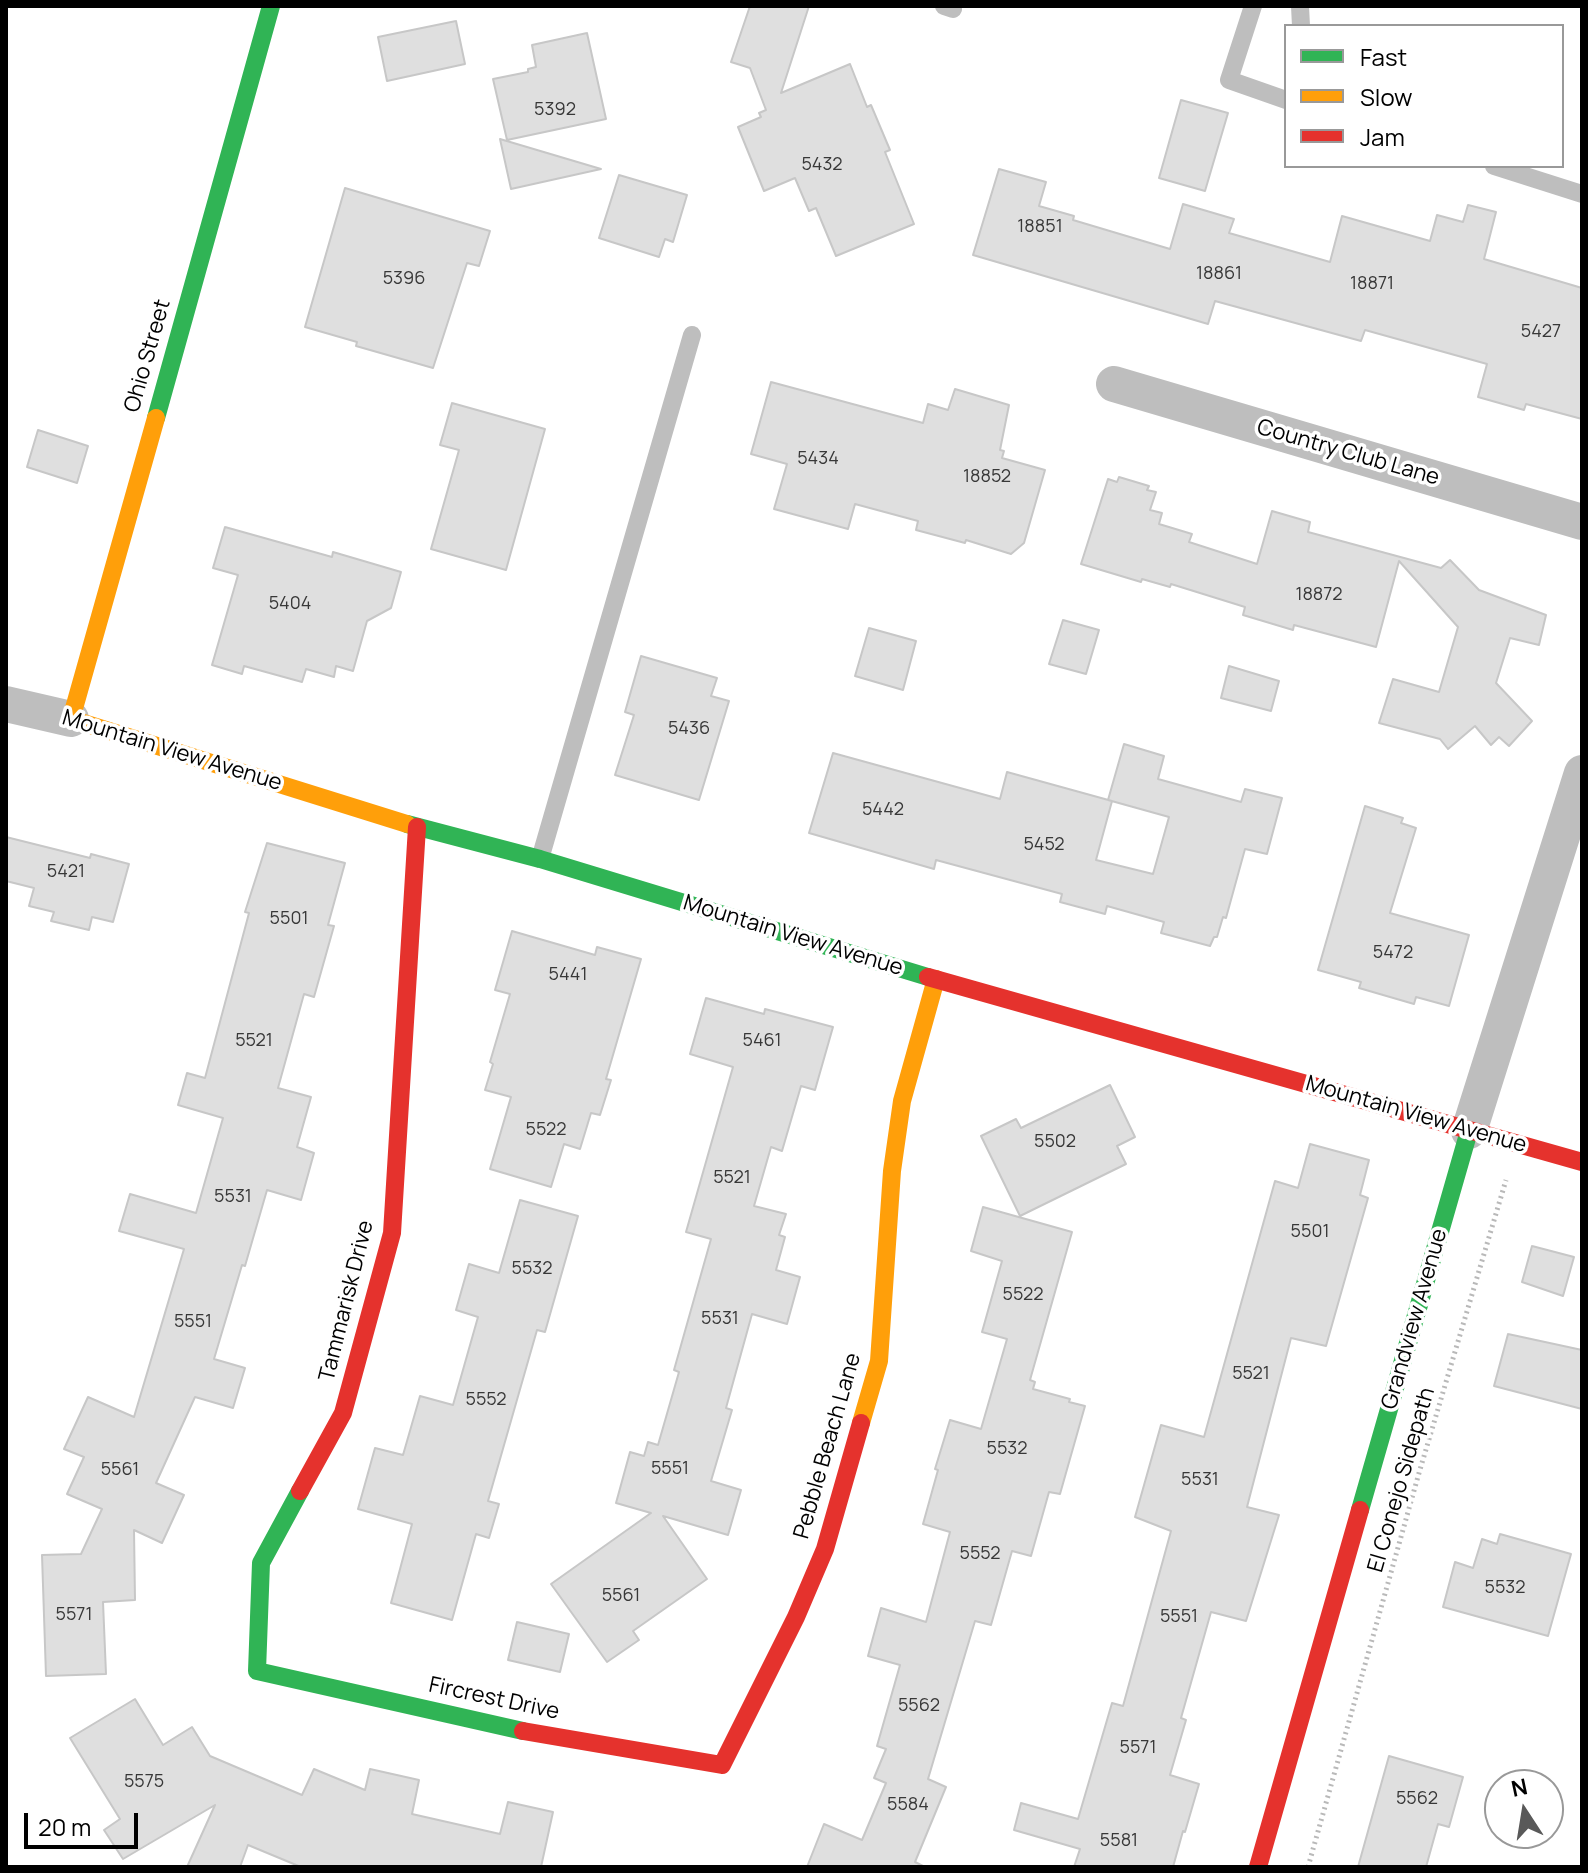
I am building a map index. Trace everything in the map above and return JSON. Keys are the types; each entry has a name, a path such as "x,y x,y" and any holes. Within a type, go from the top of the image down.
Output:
{"street":[{"name":"Ohio Street","path":"71,719 271,6"},
{"name":"Country Club Lane","path":"1114,384 1582,522"},
{"name":"Mountain View Avenue","path":"6,704 71,719 417,827 540,859 936,979 1582,1162"},
{"name":"Grandview Avenue","path":"1258,1867 1469,1131 1582,773"},
{"name":"Tammarisk Drive","path":"257,1671 261,1563 343,1413 392,1233 417,827"},
{"name":"Pebble Beach Lane","path":"722,1765 796,1617 825,1549 879,1361 894,1157 902,1101 936,979"},
{"name":"Fircrest Drive","path":"257,1671 554,1738 722,1765"}],"lane":[{"path":"1253,6 1229,80 1284,99"},
{"path":"1500,168 1582,194"},
{"path":"540,859 692,335"}],"path":[{"name":"El Conejo Sidepath","path":"1308,1867 1492,1223 1507,1179 1516,1172"}],"building":[{"path":"750,6 809,6 781,93 850,64 867,107 871,105 890,150 885,152 914,224 836,256 816,208 809,211 795,178 764,191 738,127 761,117 759,113 766,110 750,68 731,62"},
{"path":"456,21 465,64 387,81 378,37"},
{"path":"587,33 606,119 507,140 493,79 528,72 528,69 536,67 532,45"},
{"path":"1181,100 1228,113 1205,191 1159,178"},
{"path":"500,139 601,169 511,189"},
{"path":"999,169 1046,182 1039,206 1074,216 1073,220 1170,249 1183,204 1234,219 1229,233 1330,262 1342,216 1430,241 1437,215 1463,222 1468,205 1496,212 1484,259 1582,288 1582,419 1526,404 1524,410 1478,397 1487,364 1365,330 1361,341 1215,301 1208,324 973,255"},
{"path":"619,175 687,195 673,242 665,239 659,257 599,238"},
{"path":"345,188 490,231 479,266 467,263 433,368 356,346 357,342 305,327"},
{"path":"771,382 923,423 928,404 948,410 955,389 1009,405 1000,450 1004,451 1002,458 1045,470 1024,543 1011,554 966,540 965,543 916,530 918,521 855,504 848,529 774,509 787,464 751,454"},
{"path":"452,403 545,429 506,570 431,549 459,450 440,445"},
{"path":"38,430 88,446 77,483 27,467"},
{"path":"1119,477 1149,486 1147,490 1156,492 1150,510 1162,513 1159,524 1192,534 1189,542 1257,564 1272,511 1310,522 1308,532 1441,568 1450,560 1479,590 1546,615 1539,645 1510,638 1496,683 1532,721 1509,746 1499,737 1491,745 1475,726 1448,749 1440,739 1379,723 1393,679 1439,692 1458,627 1399,561 1376,647 1294,625 1293,630 1243,615 1245,607 1171,584 1170,587 1142,579 1141,582 1081,564 1108,479 1117,482"},
{"path":"225,527 332,557 333,552 401,572 391,608 367,621 353,671 336,666 334,677 306,669 302,682 244,666 242,674 212,665 238,575 213,568"},
{"path":"1063,620 1099,630 1086,674 1049,664"},
{"path":"869,628 916,641 903,690 855,676"},
{"path":"641,656 717,678 711,696 729,701 699,800 615,775 634,715 625,712"},
{"path":"1229,666 1279,681 1271,711 1221,698"},
{"path":"1124,744 1164,756 1158,779 1241,802 1245,789 1282,798 1267,854 1245,849 1226,918 1223,917 1217,937 1210,946 1161,933 1164,922 1107,906 1105,914 1060,902 1062,894 936,860 934,869 809,833 833,753 1000,799 1007,772 1108,800","holes":["1112,801 1169,817 1153,874 1096,860"]},
{"path":"1365,806 1403,818 1401,823 1416,828 1390,913 1469,935 1449,1006 1416,997 1414,1004 1359,988 1361,982 1318,970"},
{"path":"6,837 90,858 91,854 129,864 113,922 92,917 89,930 51,921 54,912 29,906 34,888 6,881"},
{"path":"267,843 345,863 328,925 334,926 314,997 304,994 278,1088 311,1097 297,1147 314,1153 301,1200 267,1190 214,1359 245,1368 233,1408 195,1397 156,1483 184,1495 162,1543 134,1530 135,1600 103,1602 106,1674 46,1676 42,1555 81,1554 102,1509 67,1494 84,1457 64,1449 88,1397 134,1417 184,1249 119,1231 130,1194 196,1213 223,1118 178,1105 187,1073 205,1078 249,913 245,912"},
{"path":"512,931 595,955 597,947 641,959 606,1079 611,1080 600,1115 591,1113 580,1149 564,1144 551,1187 490,1169 511,1097 485,1090 510,994 495,990"},
{"path":"706,998 764,1014 765,1009 833,1027 815,1090 801,1086 782,1151 771,1147 754,1206 786,1214 779,1235 785,1237 776,1270 800,1277 787,1324 752,1314 726,1408 732,1410 711,1481 741,1490 728,1535 663,1516 707,1579 633,1631 639,1640 607,1662 551,1584 651,1513 616,1503 630,1452 644,1456 648,1442 658,1445 679,1372 674,1370 711,1239 686,1232 733,1067 690,1054"},
{"path":"1110,1085 1135,1137 1117,1146 1126,1164 1020,1216 981,1136 1016,1119 1021,1128"},
{"path":"1310,1144 1369,1160 1360,1195 1368,1198 1326,1346 1291,1338 1247,1507 1279,1515 1246,1621 1211,1612 1181,1718 1186,1720 1170,1775 1199,1784 1185,1832 1173,1867 1074,1867 1080,1849 1014,1830 1021,1803 1078,1819 1112,1703 1123,1706 1171,1531 1135,1517 1161,1425 1204,1437 1275,1181 1298,1188"},
{"path":"520,1200 578,1216 545,1332 537,1330 488,1501 499,1504 489,1538 476,1534 452,1620 391,1603 412,1524 358,1509 375,1448 403,1455 420,1396 453,1405 478,1317 456,1310 469,1264 499,1273"},
{"path":"983,1207 1072,1232 1030,1380 1035,1382 1033,1389 1085,1406 1060,1494 1049,1492 1031,1556 1012,1551 991,1625 975,1621 928,1779 946,1787 915,1862 925,1867 807,1867 824,1824 862,1840 886,1783 874,1778 886,1749 877,1746 900,1665 868,1656 881,1608 926,1622 950,1532 923,1524 938,1470 935,1469 950,1420 981,1429 1007,1339 982,1332 1002,1261 971,1251"},
{"path":"1532,1246 1574,1257 1563,1296 1522,1282"},
{"path":"1508,1334 1582,1350 1582,1409 1494,1386"},
{"path":"1500,1534 1571,1554 1548,1636 1443,1607 1455,1562 1473,1568 1482,1539 1497,1544"},
{"path":"517,1622 569,1634 560,1672 508,1660"},
{"path":"135,1699 163,1745 192,1727 210,1756 302,1795 314,1769 365,1790 370,1769 419,1780 412,1814 500,1834 508,1802 553,1812 541,1867 301,1867 248,1845 240,1867 187,1867 215,1805 123,1859 104,1830 120,1819 70,1738"},
{"path":"1389,1756 1463,1777 1449,1827 1438,1824 1426,1867 1358,1867"}],"traffic: fast":[{"path":"156,418 271,6"},
{"path":"407,824 540,859 928,977"},
{"path":"1360,1510 1469,1131"},
{"path":"300,1491 261,1563 257,1671 523,1731"}],"traffic: slow":[{"path":"156,418 71,719 407,824"},
{"path":"861,1423 879,1361 892,1171 902,1101 936,979"}],"traffic: jam":[{"path":"300,1491 343,1413 392,1233 417,827"},
{"path":"928,977 1582,1162"},
{"path":"523,1731 722,1765 796,1617 825,1549 861,1423"},
{"path":"1258,1867 1360,1510"}]}
